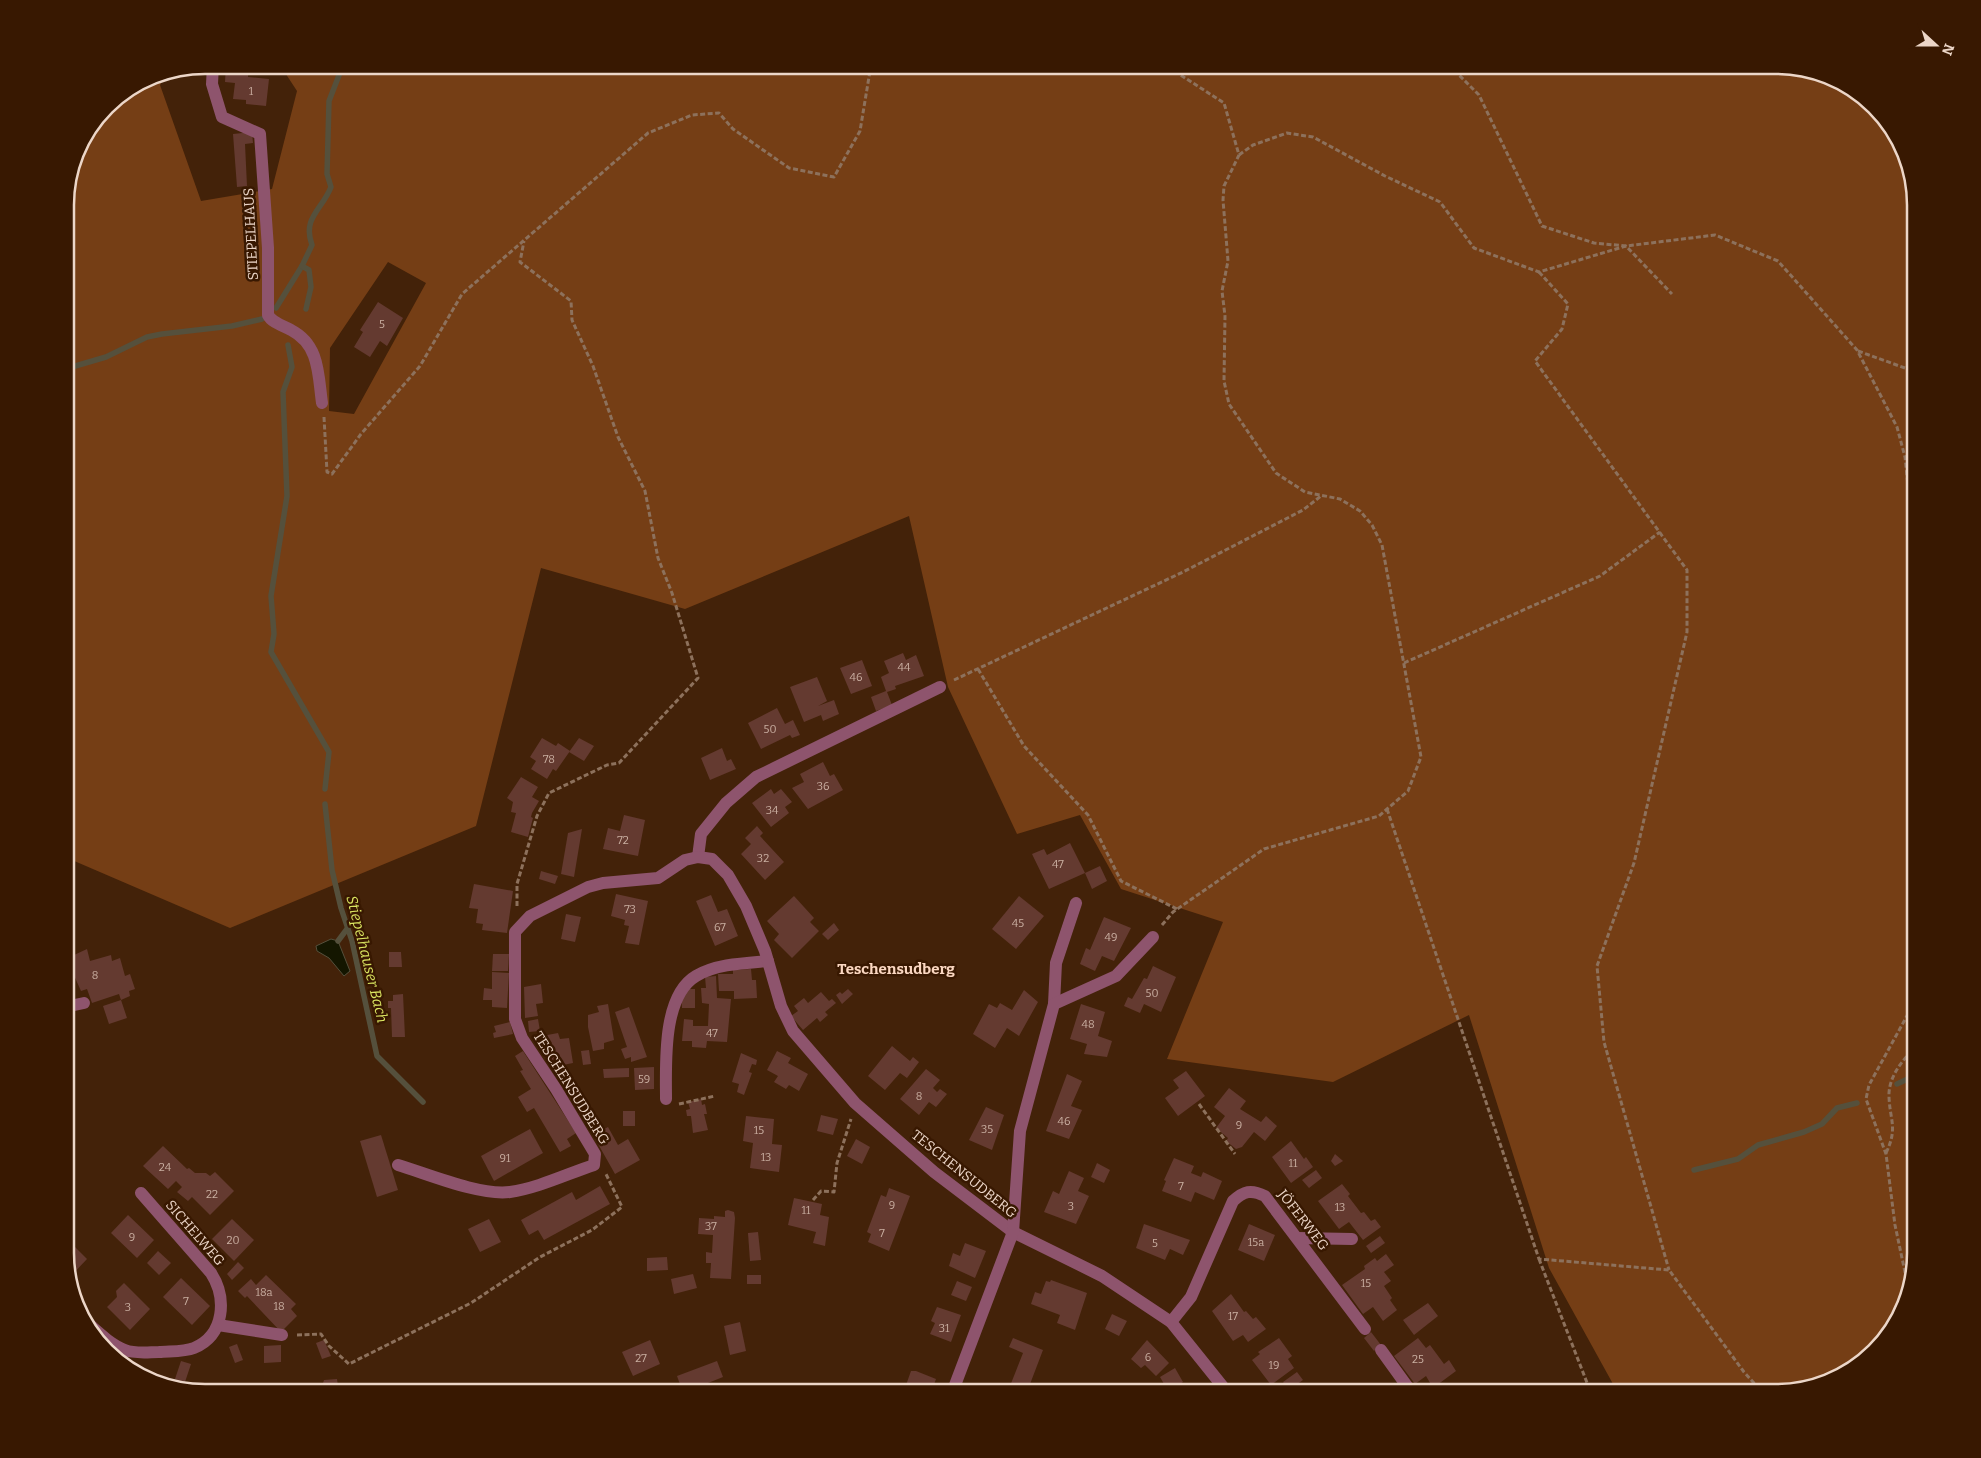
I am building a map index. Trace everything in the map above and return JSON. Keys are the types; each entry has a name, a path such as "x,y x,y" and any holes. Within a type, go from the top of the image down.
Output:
{"street":[{"name":"STIEPELHAUS","path":"213,74 212,84 222,117 260,134 268,248 268,316 273,321 301,335 314,350 322,403"},
{"path":"514,932 530,916 588,887 603,883 658,878 685,860 698,857 701,834 726,802 756,777 940,687"},
{"name":"TESCHENSUDBERG","path":"698,857 712,859 728,875 746,906 768,961 781,1006 793,1031 855,1103 934,1172 1013,1232"},
{"path":"955,1384 1013,1232 1020,1131 1054,1004 1056,963 1076,902"},
{"name":"TESCHENSUDBERG","path":"398,1165 488,1192 510,1192 544,1183 594,1164 595,1154 556,1089 522,1038 515,1019 514,932"},
{"path":"1054,1004 1116,976 1153,937"},
{"path":"666,1099 666,1067 672,1007 682,987 696,976 714,969 768,961"},
{"path":"74,1005 84,1003"},
{"name":"JÖFERWEG","path":"1171,1322 1190,1297 1233,1201 1243,1192 1252,1191 1266,1196 1365,1329"},
{"name":"SICHELWEG","path":"141,1193 211,1273 218,1284 222,1295 218,1325"},
{"path":"1013,1232 1102,1276 1171,1322 1221,1384"},
{"path":"1298,1238 1352,1239"},
{"path":"103,1336 114,1345 126,1351 142,1352 194,1348 210,1336 218,1325 282,1335"},
{"path":"1381,1350 1406,1384"}],"path":[{"path":"322,403 327,472 332,474 362,434 420,366 462,294 648,133 692,115 719,113 733,129 789,168 834,177 860,131 870,74"},
{"path":"1179,74 1224,103 1239,155"},
{"path":"1458,74 1479,95 1542,226 1594,243 1626,246 1672,294"},
{"path":"1153,937 1177,910 1264,849 1379,816 1408,791 1421,757 1382,545 1372,525 1360,511 1340,499 1305,492 1276,473 1229,404 1224,381 1225,316 1222,291 1228,261 1223,200 1224,186 1239,155 1253,145 1287,133 1312,137 1385,176 1440,202 1474,248 1540,272 1568,304 1562,329 1535,361 1687,570 1687,632 1634,863 1597,966 1604,1042 1669,1270 1755,1384"},
{"path":"1540,272 1626,246 1715,235 1778,261 1857,350 1897,427 1906,457 1907,468"},
{"path":"514,932 517,884 537,816 549,793 607,765 619,763 698,678 672,593 658,558 645,490 618,437 593,366 572,320 571,301 520,262 524,240"},
{"path":"1857,350 1907,369"},
{"path":"940,687 1183,572 1303,510 1321,496"},
{"path":"1404,663 1600,576 1660,532"},
{"path":"978,669 1024,746 1088,815 1122,881 1177,910"},
{"path":"1387,809 1539,1259 1588,1384"},
{"path":"1905,1274 1895,1225 1886,1154 1866,1099 1869,1085 1907,1016"},
{"path":"1886,1154 1893,1140 1893,1124 1888,1095 1897,1068 1907,1056"},
{"path":"666,1099 672,1105 715,1096"},
{"path":"813,1200 821,1191 834,1192 837,1163 855,1103"},
{"path":"1199,1104 1235,1154"},
{"path":"282,1335 321,1334 329,1346 349,1364 471,1303 540,1257 592,1230 622,1207 595,1154"},
{"path":"1539,1259 1669,1270"}],"shaded area":[{"path":"286,74 1776,74 1810,78 1842,91 1869,112 1890,139 1903,171 1907,205 1907,1253 1903,1287 1890,1319 1863,1352 1834,1371 1802,1382 1776,1384 1613,1384 1549,1268 1469,1015 1333,1082 1167,1059 1223,922 1121,889 1080,815 1017,834 948,687 909,516 685,609 541,568 476,826 230,928 74,861 74,196 78,171 87,147 112,112 132,96 147,87 162,81 160,85 201,201 272,189 297,91","holes":["388,262 426,283 354,414 329,411 330,348"]},
{"path":"331,939 338,941 350,971 344,976 329,958 317,951 316,946"}],"building":[{"path":"225,74 248,74 248,77 269,79 266,106 246,104 246,100 233,99 235,83 225,82"},
{"path":"252,132 253,143 245,144 247,186 237,187 233,134"},
{"path":"378,302 403,318 387,346 380,341 370,357 354,347 363,332 360,330"},
{"path":"903,653 906,660 916,655 924,676 895,686 896,689 887,692 892,705 876,711 871,697 886,691 881,677 889,673 884,661"},
{"path":"862,660 872,686 851,694 840,668"},
{"path":"817,677 827,701 818,706 834,700 839,714 823,721 821,715 804,722 790,687"},
{"path":"777,708 785,724 793,720 800,735 792,738 790,735 761,749 748,723"},
{"path":"542,738 556,746 558,743 570,751 556,771 553,769 547,779 531,769 536,761 530,757"},
{"path":"579,738 594,746 584,761 569,752"},
{"path":"722,748 727,761 731,759 736,769 710,780 701,758"},
{"path":"823,762 830,776 834,774 843,790 808,809 792,788 804,782 800,774"},
{"path":"521,777 538,787 532,797 539,801 532,813 531,817 533,818 528,837 511,832 516,813 511,812 513,802 507,798"},
{"path":"771,789 774,794 781,789 792,802 785,807 789,813 771,827 752,803"},
{"path":"624,815 645,820 638,856 603,849 608,828 620,831"},
{"path":"757,826 763,833 760,836 784,862 765,880 741,854 751,844 745,838"},
{"path":"582,829 574,877 561,874 568,833"},
{"path":"1070,843 1085,873 1049,889 1032,854 1044,849 1047,855"},
{"path":"1100,866 1107,881 1092,889 1085,873"},
{"path":"541,871 558,876 555,884 539,879"},
{"path":"474,884 513,891 507,933 482,930 483,924 476,923 478,909 469,908"},
{"path":"616,894 648,901 639,945 625,943 629,926 624,925 625,920 611,916"},
{"path":"711,895 718,912 727,909 738,936 715,946 696,901"},
{"path":"794,896 814,918 810,922 819,931 792,958 774,940 779,934 767,921"},
{"path":"1019,896 1044,916 1016,949 992,929"},
{"path":"566,914 581,917 575,942 561,939"},
{"path":"1104,917 1131,928 1114,961 1102,956 1095,971 1080,964 1086,948 1090,950"},
{"path":"834,923 839,930 828,940 822,934"},
{"path":"87,949 90,961 111,955 112,961 120,958 125,976 130,974 135,989 129,991 130,996 121,1000 119,994 92,1003 87,989 81,991 74,975 74,955"},
{"path":"389,952 401,952 402,967 389,967"},
{"path":"493,954 509,954 508,971 492,971"},
{"path":"1153,966 1176,977 1161,1012 1144,1004 1140,1013 1124,1006 1128,997 1132,999 1144,978 1147,979"},
{"path":"751,969 752,980 756,980 757,998 734,999 734,991 719,991 718,974 733,974 733,970"},
{"path":"492,972 509,973 507,1008 492,1007 492,1000 483,1000 484,988 492,989"},
{"path":"716,976 717,998 731,999 727,1042 707,1041 706,1048 692,1047 692,1041 682,1041 684,1019 693,1020 693,1026 708,1026 709,1004 702,1003 701,988 706,988 705,977"},
{"path":"541,984 543,1003 536,1004 538,1016 525,1018 524,987"},
{"path":"681,989 695,989 695,1008 682,1008"},
{"path":"848,989 853,994 842,1004 836,995 840,992 842,994"},
{"path":"1024,990 1038,1002 1019,1036 1007,1028 995,1048 973,1034 989,1004 997,1008 1000,1003 1012,1010"},
{"path":"821,992 829,1001 832,999 836,1003 825,1012 828,1015 820,1022 817,1018 803,1030 791,1016 798,1011 794,1006 804,998 808,1003"},
{"path":"403,994 405,1037 392,1037 391,1008 388,1008 388,1001 393,1001 393,995"},
{"path":"121,1000 127,1018 109,1024 103,1006"},
{"path":"608,1004 614,1040 604,1043 604,1049 593,1051 588,1027 588,1015 599,1012 597,1006"},
{"path":"1081,1004 1105,1012 1098,1036 1112,1041 1107,1057 1084,1054 1087,1044 1070,1039"},
{"path":"629,1007 647,1057 631,1062 631,1057 625,1059 621,1049 627,1047 615,1012"},
{"path":"538,1019 540,1031 529,1032 528,1021"},
{"path":"510,1022 513,1034 494,1038 493,1033 496,1032 494,1026"},
{"path":"558,1033 560,1039 569,1038 573,1063 553,1067 551,1055 546,1055 542,1036"},
{"path":"892,1046 910,1061 913,1057 919,1062 907,1078 900,1073 885,1090 868,1076"},
{"path":"589,1050 591,1064 583,1065 581,1051"},
{"path":"523,1051 576,1133 567,1139 571,1146 560,1152 534,1108 527,1112 518,1097 531,1089 520,1071 523,1070 515,1056"},
{"path":"777,1051 791,1058 788,1063 808,1074 799,1091 789,1085 786,1089 774,1082 778,1076 767,1070"},
{"path":"741,1053 757,1060 756,1065 752,1064 749,1072 752,1073 744,1095 737,1092 739,1084 732,1082"},
{"path":"654,1067 654,1089 635,1090 634,1068"},
{"path":"629,1068 629,1077 604,1078 603,1069"},
{"path":"926,1069 940,1080 933,1088 937,1092 940,1089 947,1094 936,1107 929,1102 919,1115 900,1099"},
{"path":"1186,1071 1205,1096 1178,1116 1165,1098 1179,1088 1173,1080"},
{"path":"1067,1074 1082,1081 1071,1106 1082,1110 1069,1139 1046,1131"},
{"path":"1229,1088 1246,1101 1240,1109 1261,1122 1266,1116 1277,1126 1265,1141 1254,1132 1242,1147 1236,1149 1226,1141 1228,1138 1216,1128 1225,1116 1214,1107"},
{"path":"701,1099 702,1105 705,1104 707,1114 704,1114 708,1130 693,1133 691,1116 687,1116 686,1110 690,1109 688,1102"},
{"path":"986,1107 1004,1115 992,1150 969,1140"},
{"path":"623,1111 635,1111 635,1126 623,1126"},
{"path":"821,1115 838,1119 833,1135 817,1131"},
{"path":"746,1116 774,1119 772,1144 782,1145 779,1172 750,1168 753,1143 743,1141"},
{"path":"608,1127 618,1145 628,1139 640,1160 615,1174 593,1135"},
{"path":"530,1129 543,1153 494,1181 481,1156"},
{"path":"381,1135 398,1190 377,1197 360,1141"},
{"path":"856,1139 870,1147 862,1164 847,1156"},
{"path":"1291,1141 1304,1159 1306,1157 1313,1167 1291,1183 1272,1157"},
{"path":"163,1146 187,1169 189,1168 195,1173 206,1173 210,1176 215,1172 234,1191 210,1215 192,1197 188,1201 177,1192 182,1187 176,1181 168,1189 143,1166"},
{"path":"1335,1154 1343,1161 1335,1166 1331,1161"},
{"path":"1174,1158 1194,1166 1191,1173 1201,1177 1203,1172 1222,1181 1214,1200 1195,1192 1191,1202 1162,1191 1166,1181 1164,1180"},
{"path":"1097,1163 1110,1170 1104,1183 1091,1177"},
{"path":"1316,1170 1322,1178 1309,1188 1302,1180"},
{"path":"1069,1171 1084,1178 1078,1191 1089,1196 1076,1224 1044,1212 1053,1191 1059,1194"},
{"path":"1342,1184 1350,1194 1348,1196 1361,1213 1364,1212 1371,1221 1375,1219 1381,1227 1363,1240 1349,1222 1339,1229 1318,1201"},
{"path":"600,1186 610,1204 544,1240 538,1230 529,1235 521,1220 572,1192 576,1200"},
{"path":"889,1188 910,1196 889,1251 868,1242 871,1234 867,1232 881,1195 886,1197"},
{"path":"794,1198 822,1204 820,1215 829,1217 825,1246 813,1243 816,1232 788,1225"},
{"path":"725,1211 734,1212 735,1218 731,1279 710,1278 711,1263 706,1263 706,1252 712,1253 713,1235 698,1234 699,1218 714,1219 714,1216 725,1217"},
{"path":"128,1215 154,1240 137,1258 111,1233"},
{"path":"232,1219 254,1240 234,1261 212,1239"},
{"path":"489,1219 501,1242 480,1252 468,1229"},
{"path":"1144,1224 1190,1240 1183,1255 1170,1249 1165,1260 1136,1248"},
{"path":"1249,1224 1275,1235 1264,1261 1238,1250"},
{"path":"758,1232 761,1260 750,1261 748,1233"},
{"path":"1380,1236 1385,1243 1371,1253 1366,1246"},
{"path":"965,1243 986,1251 975,1278 949,1266 953,1253 960,1256"},
{"path":"74,1246 87,1259 75,1272"},
{"path":"158,1251 171,1263 159,1275 147,1263"},
{"path":"1386,1254 1394,1265 1384,1272 1391,1281 1384,1286 1397,1310 1383,1321 1373,1307 1363,1314 1342,1285 1365,1269 1364,1266 1375,1258 1377,1261"},
{"path":"667,1257 668,1270 647,1271 647,1258"},
{"path":"238,1262 244,1268 232,1280 227,1274"},
{"path":"693,1274 697,1288 674,1294 671,1279"},
{"path":"266,1275 296,1304 291,1309 297,1316 281,1332 247,1296 245,1298 238,1291 251,1279 256,1285"},
{"path":"747,1275 761,1275 761,1284 747,1284"},
{"path":"181,1278 210,1306 192,1325 163,1297"},
{"path":"1051,1280 1087,1293 1075,1330 1057,1323 1060,1315 1031,1304 1035,1292 1041,1294 1046,1281 1050,1282"},
{"path":"957,1281 972,1287 966,1301 951,1295"},
{"path":"124,1283 150,1309 130,1330 107,1307 117,1297 116,1291"},
{"path":"1231,1294 1244,1312 1246,1311 1253,1319 1256,1317 1266,1329 1248,1342 1243,1335 1233,1341 1212,1311"},
{"path":"1428,1303 1438,1316 1414,1335 1403,1320"},
{"path":"937,1307 961,1315 951,1342 930,1334 935,1323 931,1321"},
{"path":"1112,1314 1127,1321 1119,1336 1105,1329"},
{"path":"740,1322 746,1351 730,1355 724,1326"},
{"path":"1371,1332 1381,1345 1374,1351 1364,1338"},
{"path":"1013,1338 1043,1350 1030,1384 1011,1384 1023,1353 1009,1347"},
{"path":"1279,1338 1292,1356 1288,1359 1294,1368 1270,1384 1252,1360 1260,1354 1258,1352"},
{"path":"1418,1338 1426,1348 1430,1345 1444,1364 1449,1360 1456,1371 1438,1384 1431,1384 1426,1376 1415,1384 1394,1356"},
{"path":"324,1340 331,1356 322,1359 316,1343"},
{"path":"650,1340 660,1364 633,1376 622,1352"},
{"path":"1147,1340 1169,1363 1156,1376 1145,1365 1141,1368 1131,1359"},
{"path":"237,1344 243,1360 235,1363 229,1347"},
{"path":"281,1345 281,1362 264,1363 264,1346"},
{"path":"181,1361 191,1364 185,1382 175,1379"},
{"path":"717,1361 723,1377 706,1384 680,1384 677,1376"},
{"path":"1175,1368 1183,1382 1180,1384 1164,1384 1160,1377"},
{"path":"911,1371 916,1371 936,1379 934,1384 906,1384"},
{"path":"1297,1372 1303,1380 1297,1384 1284,1384 1283,1382"},
{"path":"337,1379 338,1384 323,1384 324,1380"}],"waterway":[{"name":"Stiepelhauser Bach","path":"306,309 311,287 309,270 302,266 312,245 309,228 311,221 331,187 327,174 329,101 340,74"},
{"path":"276,308 302,266"},
{"path":"74,366 106,357 147,337 232,326 262,319"},
{"name":"Stiepelhauser Bach","path":"288,345 292,367 283,392 287,496 271,596 274,634 271,652 329,752 325,789"},
{"name":"Stiepelhauser Bach","path":"325,804 332,870 341,908 352,941 377,1056 423,1102"},
{"path":"338,941 347,929"},
{"path":"1897,1084 1907,1079"},
{"path":"1694,1170 1738,1159 1758,1145 1804,1132 1822,1124 1837,1108 1857,1103"}],"district":[{"name":"Teschensudberg","path":"896,969"}]}
